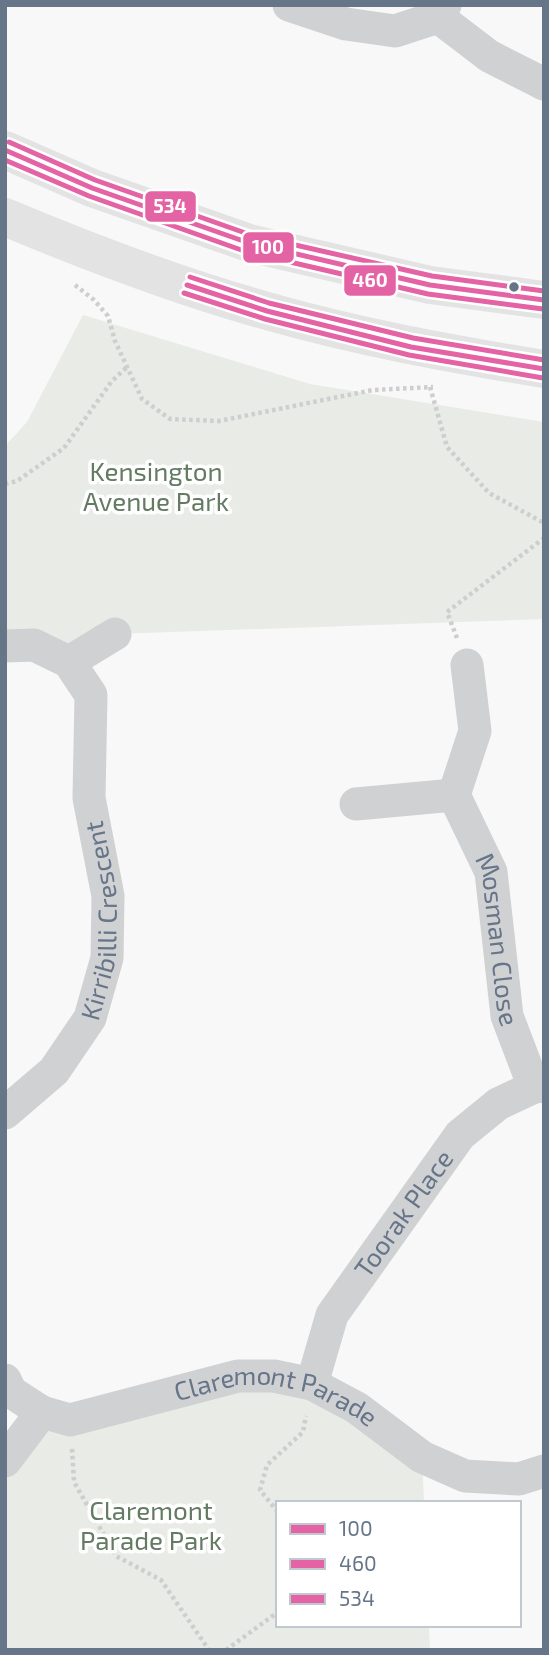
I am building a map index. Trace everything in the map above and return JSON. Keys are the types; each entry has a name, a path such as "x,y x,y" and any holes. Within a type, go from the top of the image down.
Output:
{"main road":[{"path":"5,150 92,188 249,243 430,285 544,300"},
{"path":"5,217 114,262 267,311 411,347 544,369"}],"street":[{"path":"289,5 345,24 395,31 441,11 489,56 544,84"},
{"path":"5,646 34,645 69,662 115,634"},
{"name":"Kirribilli Crescent","path":"5,1113 54,1071 90,1018 107,958 108,896 89,798 91,695 69,662"},
{"path":"356,804 454,795 475,731 467,665"},
{"name":"Mosman Close","path":"454,795 491,872 508,1016 539,1086"},
{"name":"Toorak Place","path":"312,1384 332,1315 460,1135 498,1104 539,1086"},
{"name":"Claremont Parade","path":"56,1416 238,1377 274,1377 312,1384 357,1408 422,1457 465,1476 519,1479 544,1471"},
{"path":"5,1380 11,1392 56,1416 5,1461"}],"path":[{"path":"70,281 94,300 108,316 115,341 142,399 170,419 219,421 373,390 431,387 444,389"},
{"path":"5,484 17,481 64,448 111,381 127,367"},
{"path":"431,387 447,447 489,493 544,523"},
{"path":"467,665 447,612 544,538"},
{"path":"276,1510 260,1490 267,1465 303,1432 312,1384"},
{"path":"56,1416 74,1482 116,1556 161,1580 209,1650"},
{"path":"226,1650 276,1613"}],"green space":[{"name":"Kensington Avenue Park","path":"83,315 310,384 544,422 544,619 115,634 69,662 5,646 5,446 27,422"},
{"name":"Claremont Parade Park","path":"274,1376 422,1457 424,1501 276,1501 276,1627 429,1627 430,1650 5,1650 5,1461 42,1412"}],"transit line":[{"name":"534","path":"9,142 95,180 251,235 432,276 544,291"},
{"name":"100","path":"5,150 92,188 249,243 430,285 544,300"},
{"name":"460","path":"5,160 89,196 247,252 428,294 543,309"},
{"name":"534","path":"190,277 269,303 413,338 544,360"},
{"name":"100","path":"187,285 267,311 411,347 544,369"},
{"name":"460","path":"184,293 265,319 409,355 543,378"}]}
